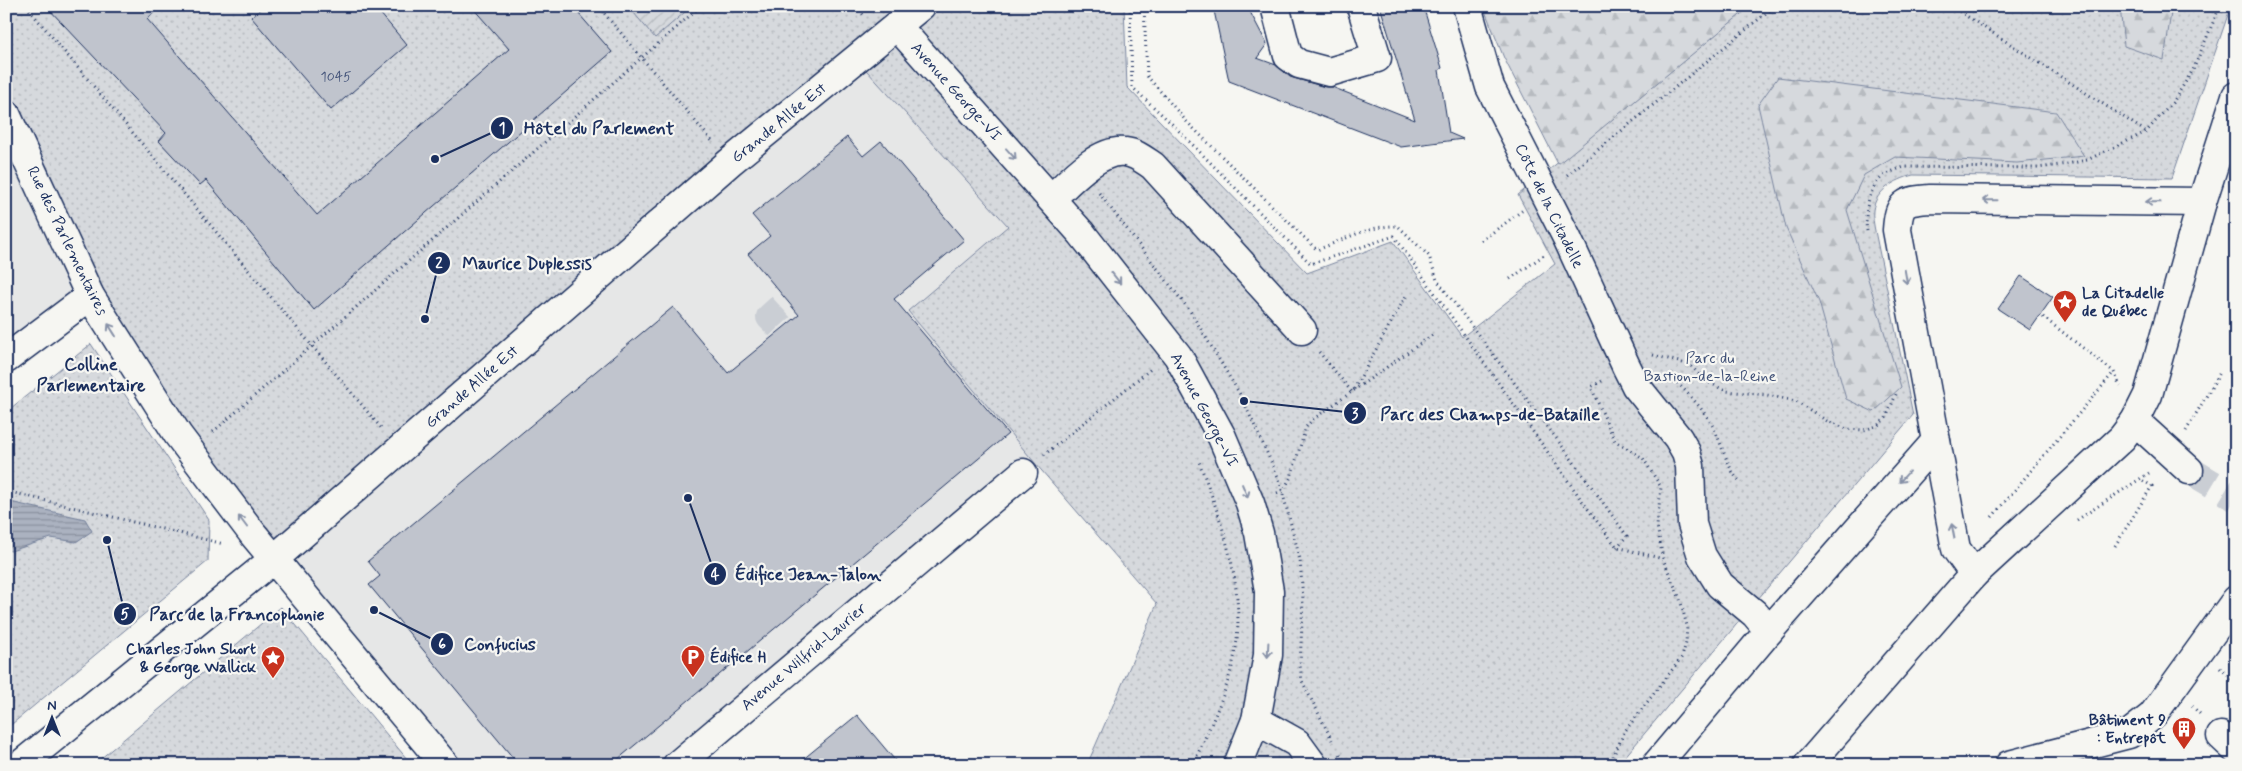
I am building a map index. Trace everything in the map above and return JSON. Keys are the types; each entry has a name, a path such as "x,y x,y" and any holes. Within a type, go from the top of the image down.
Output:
{"street":[{"name":"Grande Allée Est","path":"20,765 274,559 730,162 920,6"},
{"path":"1275,6 1288,56 1299,64 1329,72 1377,58 1361,6"},
{"name":"Côte de la Citadelle","path":"1467,6 1490,87 1566,238 1626,366 1645,399 1678,438 1686,452 1690,466 1692,524 1702,556 1720,586 1755,614 1769,631"},
{"name":"Avenue George-VI","path":"897,26 1082,234 1178,356 1222,437 1250,503 1260,533 1269,591 1268,655 1256,720 1238,765"},
{"path":"1808,765 1974,574 2122,438 2135,421 2148,395 2202,202 2236,96"},
{"name":"Rue des Parlementaires","path":"6,114 90,296 178,435 252,534 445,765"},
{"path":"1051,199 1082,170 1112,152 1125,152 1139,156 1153,166 1302,330"},
{"path":"1974,574 1956,549 1897,230 1898,214 1902,206 1910,201 1930,200 2202,202"},
{"path":"6,359 90,296"},
{"path":"2135,421 2188,470"},
{"path":"1656,765 1769,631 1936,441"},
{"name":"Avenue Wilfrid-Laurier","path":"676,765 1022,473"},
{"path":"2009,765 2128,734 2152,716 2236,600"},
{"path":"1256,720 1297,743 1313,765"}],"path":[{"path":"6,12 13,6"},
{"path":"26,6 400,450"},
{"path":"598,6 730,162"},
{"path":"603,12 610,6"},
{"path":"213,432 701,6"},
{"path":"1130,6 1132,87 1171,123 1311,264 1394,236 1617,547 1663,559"},
{"path":"1144,6 1147,76 1188,122 1316,250 1370,229 1398,226 1429,256 1437,280 1568,454 1626,536 1617,547"},
{"path":"1482,241 1544,194 1775,6"},
{"path":"1950,6 2146,132 2173,102 2193,70 2220,6"},
{"path":"1510,279 1566,238"},
{"path":"1352,392 1408,294"},
{"path":"2043,317 2114,372 2135,421"},
{"path":"1302,330 1352,392"},
{"path":"1283,491 1291,477 1306,427 1312,420 1435,333"},
{"path":"1146,363 1155,377"},
{"path":"1022,473 1150,369"},
{"path":"2179,427 2186,431 2221,371"},
{"path":"1670,376 1691,396 1711,422 1734,476 1740,480"},
{"path":"1609,765 1625,731 1682,657 1688,626 1680,599 1663,559 1657,526 1661,487 1644,458 1615,441"},
{"path":"1192,765 1221,703 1234,658 1237,637 1237,613 1232,566 1217,508 1196,454"},
{"path":"2115,546 2152,486 2140,479"},
{"path":"6,491 227,545"}],"shaded area":[{"path":"857,60 1008,226 908,311 1035,463 677,765 445,765 274,559"},
{"path":"6,114 90,296 6,359"},
{"path":"6,501 85,519 92,531 76,542 51,538 11,551 6,550"}],"green space":[{"name":"Parc du Bastion-de-la-Reine","path":"13,6 1124,6 1127,87 1307,273 1393,241 1462,337 1555,264 1518,195 1751,6 2231,6 2172,178 1913,175 1893,183 1882,191 1875,203 1873,220 1913,415 1618,765 1087,765 1157,604 1035,463 908,311 1008,226 857,60 274,559 90,296 6,114 6,12"},
{"path":"628,6 692,6 655,38"},
{"path":"1483,6 1751,6 1558,164 1504,58"},
{"path":"2120,6 2172,6 2164,60 2124,46"},
{"path":"1778,77 2056,112 2084,156 2017,163 1895,157 1864,175 1847,210 1901,387 1874,412 1846,399 1819,302 1786,228 1758,105"},
{"path":"91,344 209,520 208,561 6,729 6,412"},
{"path":"281,607 412,765 93,765"}],"building":[{"path":"46,6 161,6 147,19 317,215 509,49 471,6 572,6 612,52 314,310 206,180 200,185 159,141 166,133"},
{"path":"264,6 374,6 407,45 331,110 251,17"},
{"path":"1213,6 1247,6 1267,44 1257,58 1276,65 1290,77 1325,87 1332,87 1415,120 1380,6 1423,6 1442,68 1439,70 1449,133 1463,139 1401,147 1229,81"},
{"path":"847,137 863,156 881,141 964,240 894,299 1008,434 611,765 519,765 369,585 380,576 368,561 673,307 728,373 799,315 748,254 770,236 752,215"},
{"path":"2021,276 2053,297 2030,330 1998,309"},
{"path":"857,715 899,765 796,765"}],"tunnel":[{"path":"781,307 770,317 782,329"},
{"path":"2189,470 2236,498"}],"place":[{"name":"Hôtel du Parlement","path":"435,159"},
{"name":"Maurice Duplessis","path":"425,319"},
{"name":"La Citadelle de Québec","path":"2065,323"},
{"name":"Parc des Champs-de-Bataille","path":"1244,401"},
{"name":"Édifice Jean-Talon","path":"688,498"},
{"name":"Parc de la Francophonie","path":"107,540"},
{"name":"Confucius","path":"374,610"},
{"name":"Édifice H","path":"693,678"},
{"name":"Charles John Short & George Wallick","path":"273,679"},
{"name":"Bâtiment 9 : Entrepôt","path":"2184,750"}],"district":[{"name":"Colline Parlementaire","path":"91,375"}]}
